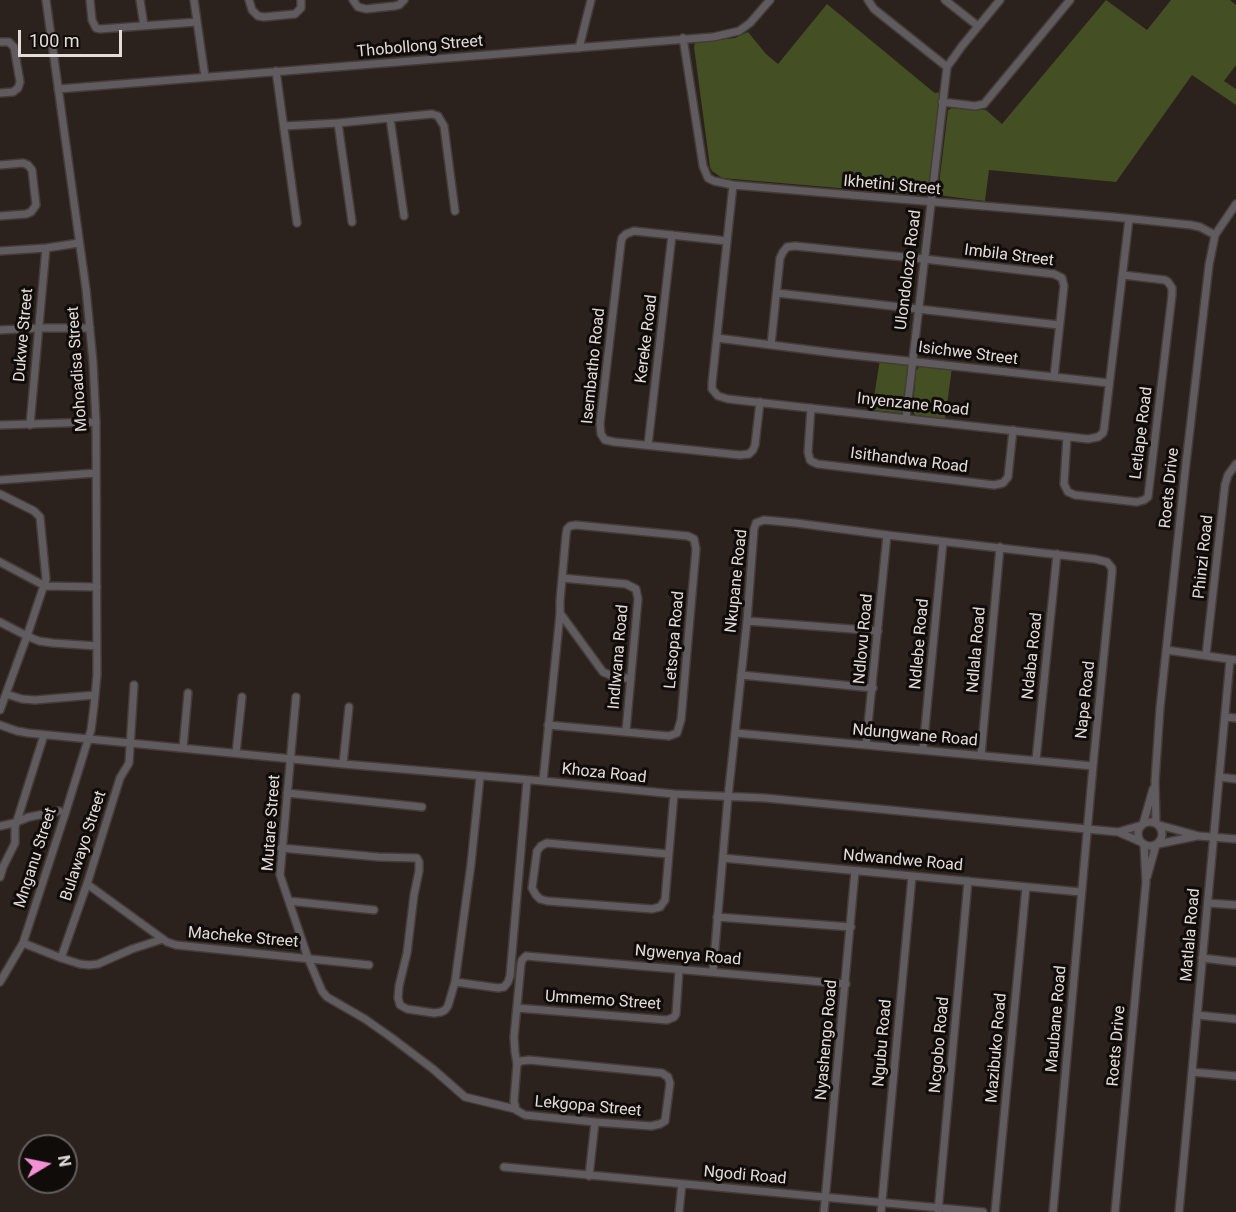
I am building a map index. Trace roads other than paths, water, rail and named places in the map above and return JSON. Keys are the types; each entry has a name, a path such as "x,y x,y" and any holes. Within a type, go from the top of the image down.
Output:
{"street":[{"name":"Mohoadisa Street","path":"46,0 93,362 96,422 97,646 95,695 89,739"},
{"path":"90,0 92,20 96,28 100,29 197,22"},
{"path":"140,0 144,26"},
{"path":"194,0 206,77"},
{"path":"249,2 252,10 258,16 272,17 295,14 301,8 301,0"},
{"path":"354,0 358,7 366,9 399,5 404,0"},
{"path":"579,48 591,0"},
{"name":"Thobollong Street","path":"58,88 722,36 739,31 756,17 770,0"},
{"path":"868,0 874,9 947,67"},
{"path":"945,0 978,26"},
{"name":"Ulondolozo Road","path":"906,418 947,67 1000,0"},
{"path":"942,102 966,106 984,104 1071,0"},
{"name":"Ikhetini Street","path":"683,38 703,166 708,178 714,182 1191,225 1215,235"},
{"path":"0,42 9,42 15,47 20,82 14,92 0,93"},
{"path":"276,70 297,223"},
{"path":"285,126 432,114 438,116 444,126 455,211"},
{"path":"390,118 404,216"},
{"path":"338,123 352,222"},
{"path":"0,165 23,163 28,165 32,170 36,205 32,212 26,214 0,216"},
{"name":"Inyenzane Road","path":"733,185 712,383 714,393 722,398 1067,437 1094,438 1103,433 1129,219"},
{"name":"Roets Drive","path":"1158,824 1155,781 1160,708 1209,265 1215,235 1236,204"},
{"name":"Isembatho Road","path":"727,241 641,231 630,232 622,238 600,430 602,438 615,442 749,454 755,445 760,402"},
{"name":"Kereke Road","path":"648,445 672,235"},
{"path":"0,251 79,243"},
{"path":"771,345 780,258 789,246 924,259"},
{"name":"Dukwe Street","path":"30,425 46,248"},
{"name":"Imbila Street","path":"924,259 1058,276 1064,286 1054,377"},
{"name":"Letlape Road","path":"1067,437 1064,484 1068,492 1075,495 1137,502 1148,497 1172,292 1171,285 1165,280 1123,275"},
{"path":"777,293 1059,325"},
{"path":"0,330 90,328"},
{"name":"Isichwe Street","path":"717,338 1109,383"},
{"name":"Isithandwa Road","path":"811,408 808,452 813,462 994,485 1003,483 1008,477 1013,430"},
{"path":"0,425 96,422"},
{"name":"Phinzi Road","path":"1206,655 1226,480 1236,464"},
{"path":"0,480 96,473"},
{"path":"0,494 34,511 40,517 46,574 45,586 0,710"},
{"name":"Nkupane Road","path":"713,971 756,523 769,520 1103,560 1110,564 1112,573"},
{"name":"Letsopa Road","path":"548,725 669,736 679,730 696,546 694,540 688,536 570,525 567,529 562,578"},
{"name":"Ndlovu Road","path":"866,745 887,535"},
{"name":"Ndlebe Road","path":"923,749 943,542"},
{"name":"Ndlala Road","path":"981,755 1000,547"},
{"name":"Ndaba Road","path":"1036,760 1057,554"},
{"path":"0,562 45,586 96,587"},
{"name":"Nape Road","path":"1088,829 1112,573"},
{"path":"543,781 562,578"},
{"name":"Indlwana Road","path":"562,578 626,584 636,589 638,599 626,731"},
{"path":"560,614 603,672 631,679"},
{"path":"747,621 878,631"},
{"path":"0,622 27,636 53,643 97,646"},
{"path":"1166,650 1233,660"},
{"name":"Matlala Road","path":"1179,1212 1213,837 1233,660"},
{"path":"741,675 873,688"},
{"path":"0,682 22,699 95,695"},
{"name":"Bulawayo Street","path":"61,958 120,778 129,763 134,685"},
{"path":"183,748 188,693"},
{"path":"236,753 242,697"},
{"name":"Mutare Street","path":"296,698 280,875 308,958 320,985 327,997 392,1038 465,1097 515,1108"},
{"path":"343,764 349,707"},
{"path":"1225,717 1236,718"},
{"name":"Khoza Road","path":"0,725 16,731 44,735 343,764 674,794 756,797 1118,832 1142,843"},
{"name":"Ndungwane Road","path":"736,733 1093,766"},
{"path":"0,877 15,843 15,826 44,735"},
{"name":"Mnganu Street","path":"0,982 23,943 89,739"},
{"path":"281,848 378,857 415,857 419,861 419,871 398,998 400,1005 407,1009 434,1013 445,1010 451,999 455,982 480,777"},
{"path":"1219,777 1236,779"},
{"path":"455,982 498,988 504,987 508,982 527,781"},
{"name":"Roets Drive","path":"1143,824 1155,781"},
{"path":"286,793 422,807"},
{"path":"668,854 547,843 537,851 532,888 536,896 547,901 657,909 665,900 674,794"},
{"path":"0,826 29,817 60,812"},
{"path":"1199,836 1148,846 1142,843 1138,831 1143,824 1150,822 1199,836 1236,839"},
{"name":"Khoza Road","path":"1118,832 1143,824"},
{"path":"1156,845 1163,834 1158,824"},
{"name":"Maubane Road","path":"1053,1212 1088,829"},
{"name":"Roets Drive","path":"1142,843 1146,882"},
{"name":"Roets Drive","path":"1116,1212 1146,882 1156,845"},
{"name":"Ndwandwe Road","path":"723,858 1082,892"},
{"name":"Nyashengo Road","path":"824,1212 855,871"},
{"name":"Ngubu Road","path":"881,1212 912,876"},
{"name":"Ncgobo Road","path":"938,1210 968,881"},
{"name":"Macheke Street","path":"87,884 163,939 176,945 369,965"},
{"name":"Mazibuko Road","path":"995,1212 1026,887"},
{"path":"289,901 374,910"},
{"path":"1208,903 1236,905"},
{"path":"717,917 851,927"},
{"path":"23,943 61,958 89,965 98,964 163,939"},
{"name":"Ngwenya Road","path":"529,955 846,984"},
{"name":"Lekgopa Street","path":"517,1064 530,1060 660,1072 666,1075 669,1081 665,1119 662,1124 651,1126 525,1115 517,1111 514,1101 517,1064 514,1047 522,960 529,955"},
{"path":"1202,958 1236,962"},
{"name":"Ummemo Street","path":"518,1008 667,1020 676,1014 679,970"},
{"path":"1197,1015 1236,1019"},
{"path":"1192,1072 1236,1076"},
{"path":"589,1176 595,1122"},
{"name":"Ngodi Road","path":"504,1167 826,1197 938,1210 983,1212"},
{"path":"679,1212 682,1184"}]}
